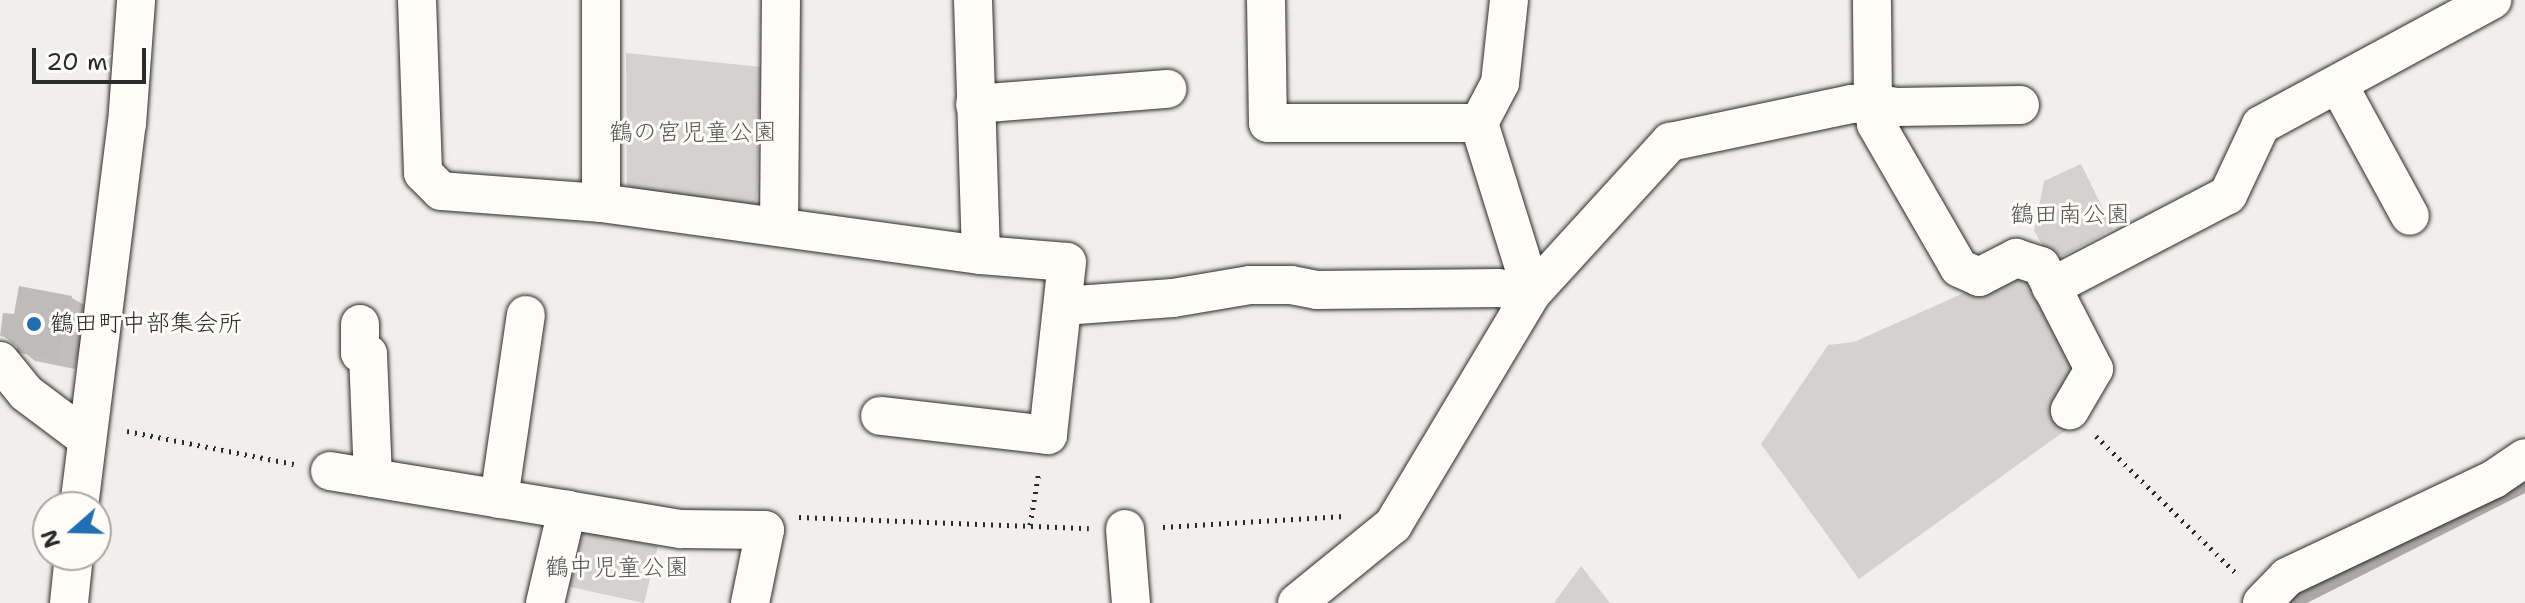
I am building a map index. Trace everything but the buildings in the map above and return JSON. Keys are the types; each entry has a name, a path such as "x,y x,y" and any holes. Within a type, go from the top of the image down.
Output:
{"street":[{"path":"81,491 127,124 136,0"},
{"path":"417,0 423,173 441,191 601,203 981,255 1067,262 1048,435 880,416"},
{"path":"601,0 601,203"},
{"path":"779,227 781,0"},
{"path":"973,0 981,255"},
{"path":"1266,0 1268,123 1479,123"},
{"path":"1509,0 1500,83 1479,123 1532,293"},
{"path":"1872,0 1876,124 1959,268 1979,277 2016,258 2041,266 2094,369 2070,410"},
{"path":"2051,287 2228,195 2261,125 2492,0"},
{"path":"2338,84 2410,216"},
{"path":"975,104 1167,89"},
{"path":"1297,603 1393,525 1454,418 1532,293 1670,142 1852,104 1897,107 2020,105"},
{"path":"1063,306 1173,298 1250,285 1291,285 1317,290 1498,288 1532,293"},
{"path":"499,499 526,315"},
{"path":"360,324 360,353 368,354 373,478"},
{"path":"0,361 26,393 87,430"},
{"path":"2263,602 2287,577 2494,479 2525,458"},
{"path":"330,471 681,529 765,530 750,603"},
{"path":"545,603 567,510"},
{"path":"1125,529 1131,603"},
{"path":"69,603 72,571"}],"path":[{"path":"2070,410 2263,602"},
{"path":"87,430 330,471"},
{"path":"1030,525 1044,435"},
{"path":"765,530 781,521 801,517 1125,529 1401,512"}],"green space":[{"name":"鶴の宮児童公園","path":"626,53 761,67 756,211 627,198"},
{"name":"鶴田南公園","path":"2081,164 2113,229 2063,256 2045,249 2034,231 2044,181"},
{"path":"2009,273 2034,280 2076,372 2054,414 2066,430 1859,579 1761,444 1828,345 1854,342"},
{"name":"鶴中児童公園","path":"585,531 658,546 644,603 561,585 571,544"},
{"path":"1581,566 1610,603 1554,603"}],"shaded area":[{"path":"2525,472 2525,493 2307,603 2281,603 2295,589"}],"place":[{"name":"鶴田町中部集会所","path":"34,324"}]}
